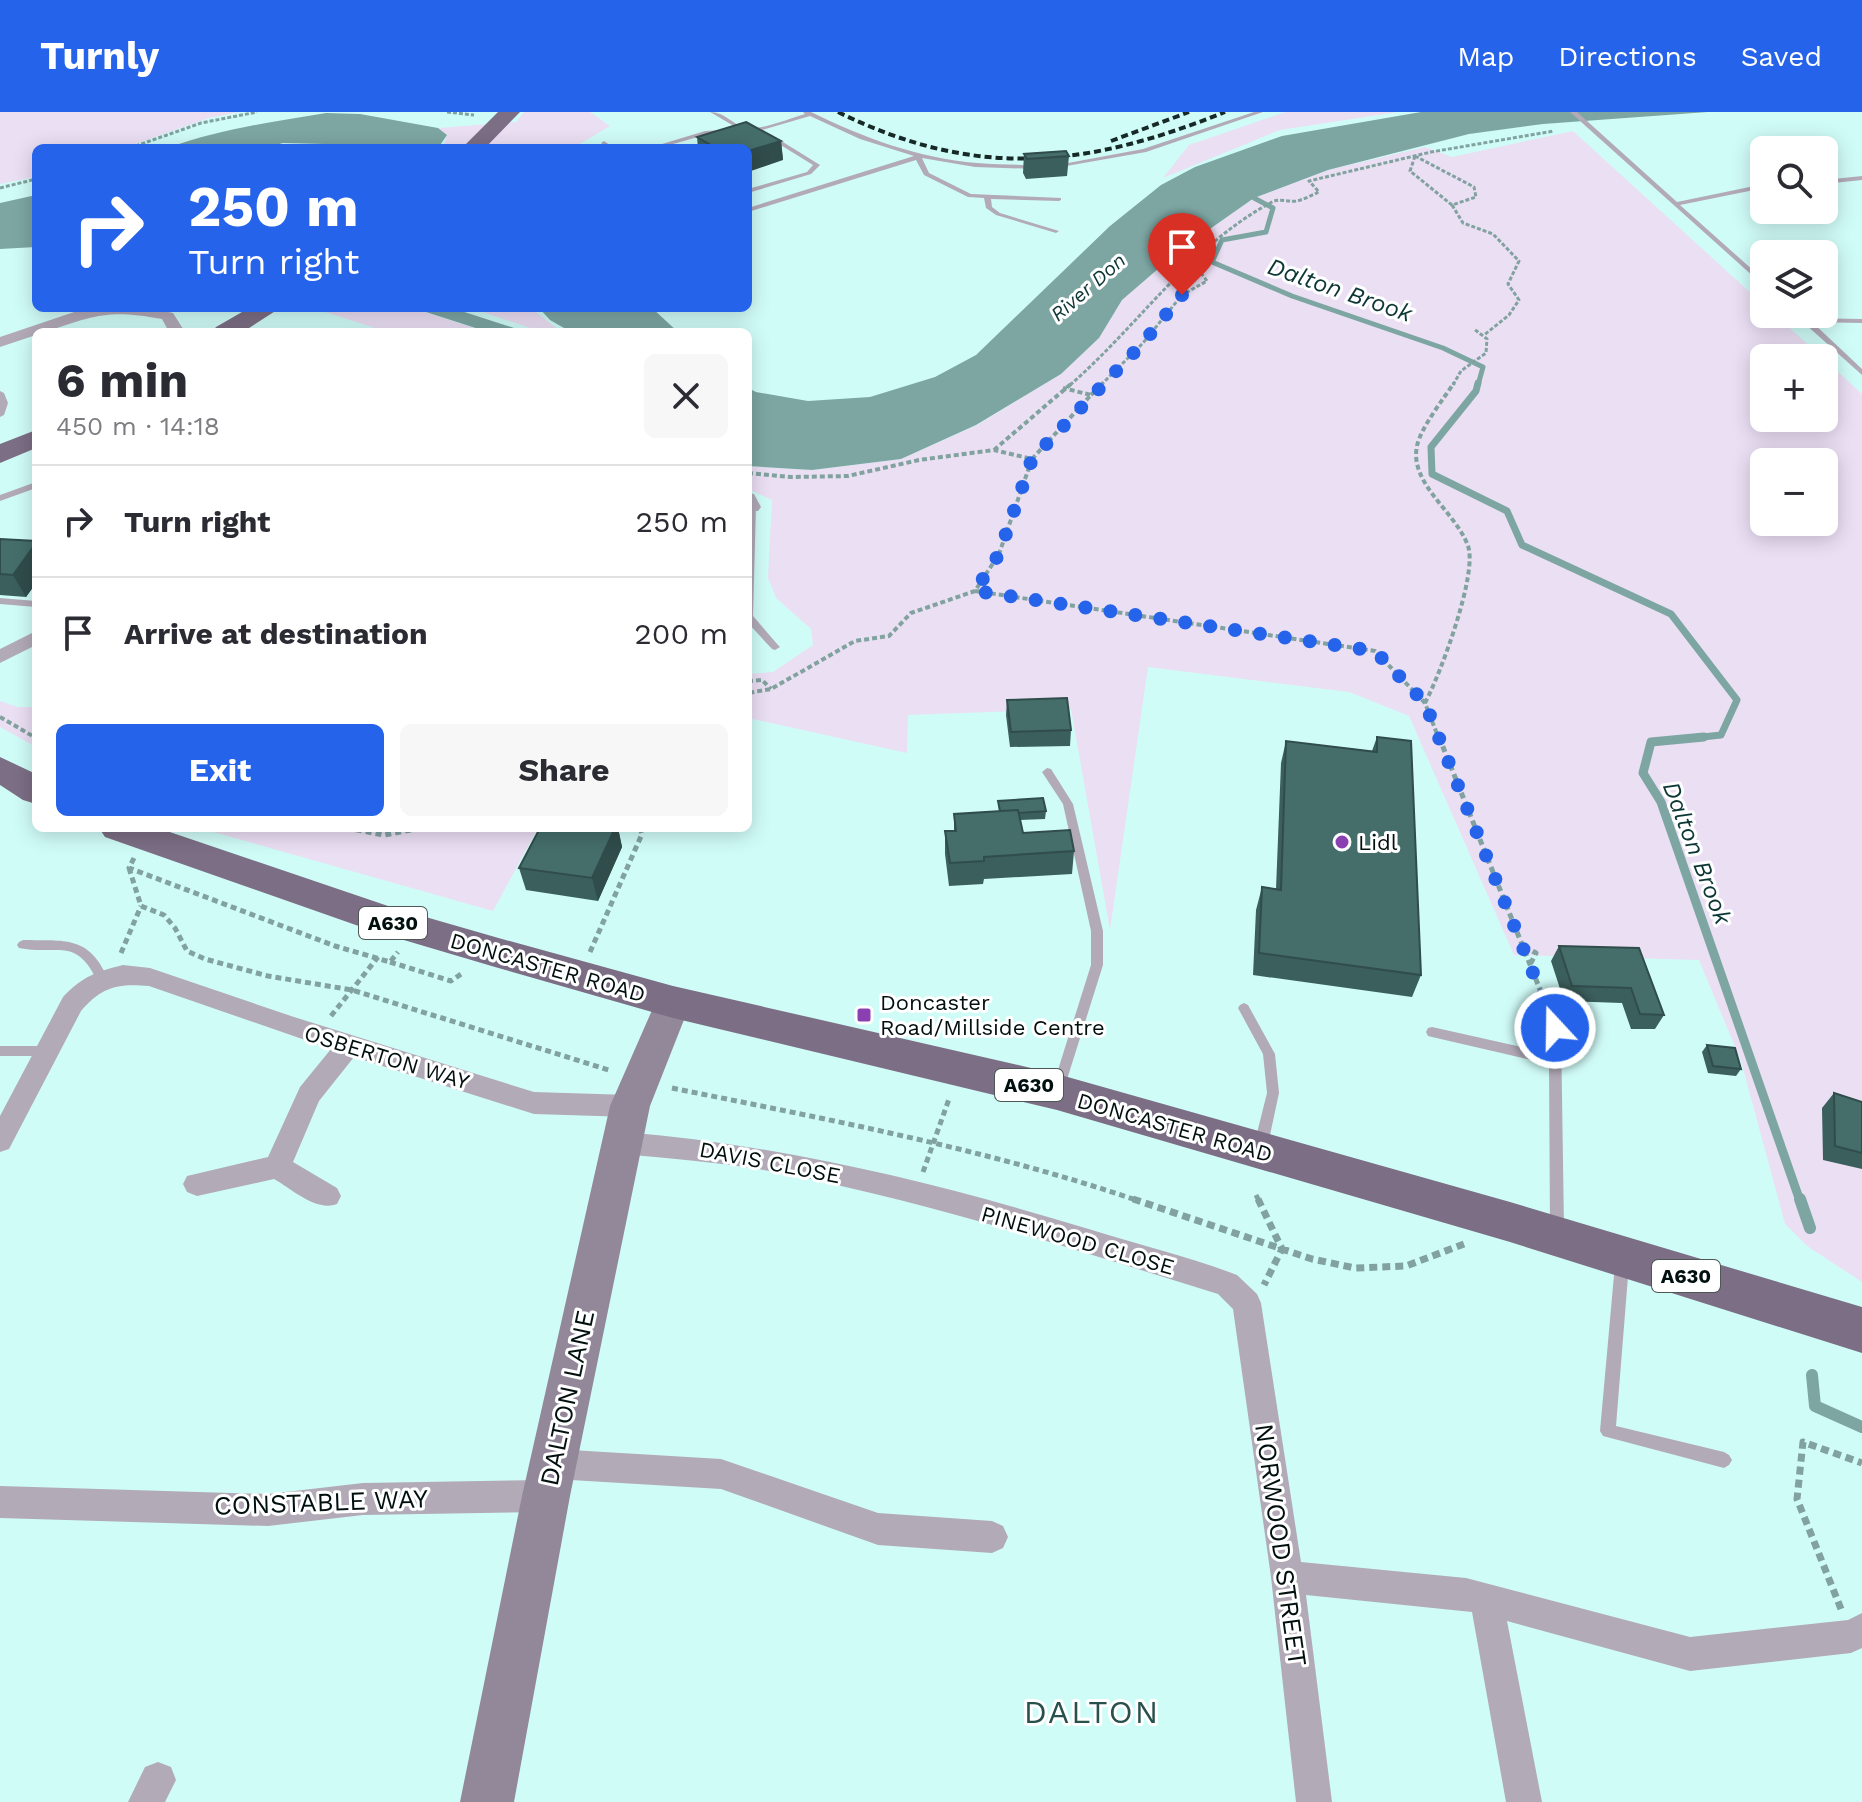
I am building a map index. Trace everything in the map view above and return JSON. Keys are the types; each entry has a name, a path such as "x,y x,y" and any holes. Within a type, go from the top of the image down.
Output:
{"main road":[{"path":"477,144 504,114"},
{"path":"232,328 260,312"},
{"path":"0,436 32,423"},
{"path":"0,454 32,440"},
{"path":"0,769 32,789"},
{"name":"DONCASTER ROAD","path":"130,832 384,920 579,976 673,1002 1057,1092 1258,1173 1557,1237 1862,1330"}],"street":[{"path":"42,328 89,312"},
{"path":"147,312 168,316 175,328"},
{"path":"0,342 32,331"},
{"path":"0,657 32,639"},
{"name":"OSBERTON WAY","path":"106,978 123,974 150,977 349,1045 534,1103 631,1110"},
{"path":"0,1141 72,1004 85,989 106,978"},
{"name":"DALTON LANE","path":"487,1802 550,1480 631,1110 673,1002"},
{"path":"277,1167 309,1095 349,1045"},
{"name":"DAVIS CLOSE","path":"631,1110 695,1147 915,1192"},
{"path":"197,1184 277,1167 327,1196"},
{"name":"PINEWOOD CLOSE","path":"915,1192 1227,1284 1242,1298"},
{"name":"NORWOOD STREET","path":"1242,1298 1287,1577 1314,1802"},
{"name":"CONSTABLE WAY","path":"0,1502 268,1510 550,1480 721,1474 850,1522 878,1529 992,1537"},
{"path":"1287,1577 1466,1594 1690,1654 1858,1641"},
{"path":"1486,1599 1524,1802"}],"lane":[{"path":"713,112 747,131"},
{"path":"666,144 727,129 759,129 808,113 884,148 918,157 1021,167 1089,163 1144,151 1260,112"},
{"path":"1573,112 1750,271"},
{"path":"752,190 809,173 817,165 759,129"},
{"path":"918,157 926,174 970,196 1059,199"},
{"path":"752,209 918,157"},
{"path":"1838,181 1862,178"},
{"path":"1675,204 1750,189"},
{"path":"987,197 989,208 998,214 1056,231"},
{"path":"1838,319 1862,321"},
{"path":"1813,328 1862,373"},
{"path":"0,393 4,403 0,415"},
{"path":"0,498 32,486"},
{"path":"0,601 32,604"},
{"path":"752,621 775,647"},
{"path":"1047,772 1068,804 1097,931 1097,965 1057,1092"},
{"path":"23,945 81,949 92,956 106,978"},
{"path":"1244,1008 1269,1054 1273,1093 1258,1173"},
{"path":"1555,1028 1557,1237"},
{"path":"1432,1032 1555,1060"},
{"path":"0,1051 48,1051"},
{"path":"1623,1256 1608,1431 1724,1460"}],"path":[{"path":"141,144 201,123 257,112"},
{"path":"994,450 1062,388 1101,358 1143,310 1194,264 1207,248 1275,200 1296,201 1319,192 1309,181 1483,140 1554,131"},
{"path":"1415,156 1410,171 1452,205 1463,223 1493,234 1519,261 1508,284 1519,300 1509,315 1484,335"},
{"path":"1415,156 1474,187 1476,197 1452,205"},
{"path":"0,188 32,180"},
{"path":"975,591 999,554 1032,459 1143,343 1182,295 1207,281 1194,264"},
{"path":"1425,703 1435,684 1470,575 1469,548 1449,512 1417,468 1417,444 1461,371 1486,353 1487,339 1474,329"},
{"path":"1062,388 1091,395"},
{"path":"752,473 791,477 848,476 919,460 994,450 1032,459"},
{"path":"752,692 771,689 855,641 889,636 911,613 975,591 1375,651 1425,703 1523,946 1536,953 1530,964 1555,1028"},
{"path":"752,681 762,680 771,689"},
{"path":"0,717 32,736"},
{"path":"358,832 369,836 405,832"},
{"path":"579,976 641,832"},
{"path":"106,978 141,906 129,868"},
{"path":"141,906 152,906 178,928 187,951 205,960 317,986 352,990 581,1059 631,1110 935,1142 1052,1171 1344,1267 1401,1269 1467,1243"},
{"path":"317,1034 378,957"},
{"path":"915,1192 959,1067"},
{"path":"1242,1298 1270,1278 1282,1249 1258,1173"},
{"path":"1858,1641 1797,1499 1803,1442 1862,1463"}],"shaded area":[{"path":"0,112 240,112 209,118 135,144 32,144 32,178 0,184"},
{"path":"524,112 590,112 610,126 580,144 444,144 447,135 438,128 516,122"},
{"path":"1285,112 1398,112 1280,130 1163,178 1189,145"},
{"path":"1573,131 1750,292 1750,328 1790,328 1807,344 1750,344 1750,432 1838,432 1838,372 1862,394 1862,1282 1807,1246 1785,1224 1741,1061 1699,960 1514,955 1409,716 1349,692 1148,667 1110,930 1071,709 908,715 907,753 752,719 752,674 773,672 813,645 811,629 776,598 768,578 772,500 752,491 752,466 812,470 901,459 977,425 1061,374 1098,339 1122,300 1180,250 1254,198 1328,170 1425,147 1452,157"},
{"path":"325,312 425,312 474,328 375,328"},
{"path":"483,312 536,312 556,328 530,328"},
{"path":"0,701 18,707 32,707 32,745 0,727"},
{"path":"213,832 536,832 493,911"}],"water":[{"name":"River Don","path":"1421,112 1708,112 1543,124 1469,134 1328,170 1254,198 1180,250 1122,300 1099,338 1061,374 976,425 901,459 812,470 752,466 752,390 808,401 870,397 935,377 976,355 1110,226 1161,185 1195,167 1282,136"},
{"path":"326,113 360,114 438,128 447,135 441,144 179,144 266,123"},
{"path":"32,196 32,247 0,249 0,203"},
{"path":"543,312 656,312 674,328 564,328"}],"building":[{"path":"746,122 781,141 752,150 752,144 709,144 697,137"},
{"path":"1066,151 1069,156 1027,159 1024,154"},
{"path":"0,539 32,541 32,549 13,575 0,574"},
{"path":"1067,698 1071,730 1011,732 1007,700"},
{"name":"Lidl","path":"1377,737 1411,741 1421,975 1259,953 1262,887 1281,890 1286,741 1377,752"},
{"path":"1043,798 1046,811 1019,813 1018,810 1000,811 998,801"},
{"path":"1018,810 1023,833 1070,830 1074,851 984,857 984,861 950,863 945,831 956,831 954,814"},
{"path":"538,832 613,832 592,878 519,868"},
{"path":"1559,946 1639,948 1664,1015 1640,1014 1631,988 1572,986"},
{"path":"1707,1045 1735,1048 1741,1069 1713,1066"},
{"path":"1834,1093 1862,1102 1862,1153 1835,1146"}],"waterway":[{"name":"Dalton Brook","path":"1254,198 1273,208 1266,232 1222,240 1212,262 1292,296 1443,348 1483,367 1478,385"},
{"path":"445,312 495,328"},
{"name":"Dalton Brook","path":"1478,383 1476,391 1431,447 1432,474 1507,511 1522,545 1671,614 1737,700 1721,735 1692,738"},
{"name":"Dalton Brook","path":"1692,738 1704,737"},
{"name":"Dalton Brook","path":"1684,739 1692,738"},
{"name":"Dalton Brook","path":"1692,738 1651,742 1643,773 1661,802 1800,1201"},
{"name":"Dalton Brook","path":"1800,1199 1810,1228"},
{"name":"Dalton Brook","path":"1812,1375 1815,1406 1862,1427"}],"railway":[{"path":"838,112 889,134 937,149 984,157 1031,158 1078,155 1125,145 1225,112"},
{"path":"1111,141 1189,112"}],"place":[{"name":"Lidl","path":"1342,842"},
{"name":"Doncaster Road/Millside Centre","path":"864,1015"}],"district":[{"name":"DALTON","path":"1092,1712"}],"route":[{"path":"1182,295 1143,343 1032,459 999,554 975,591 1375,651 1425,703 1555,1028"}]}
